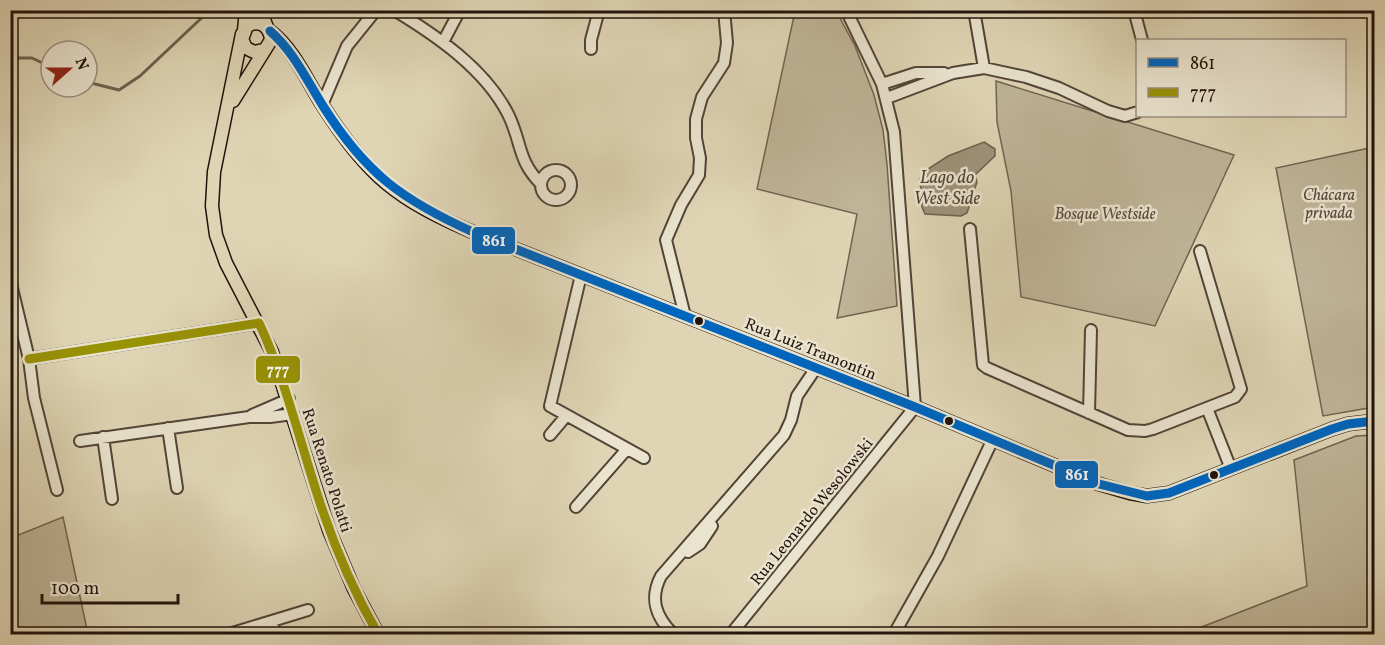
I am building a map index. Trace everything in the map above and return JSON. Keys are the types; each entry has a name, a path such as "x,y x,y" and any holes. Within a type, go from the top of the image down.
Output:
{"main road":[{"path":"243,32 255,23 268,29 271,40 266,49 260,52 250,51 243,44 243,32 246,10"},
{"name":"Rua Luiz Tramontin","path":"260,10 268,29 284,44 322,105 362,161 376,176 402,196 465,229 915,407 992,441 1115,489 1147,496 1180,489 1332,429 1348,424 1374,422"},
{"name":"Rua Renato Polatti","path":"243,32 214,172 213,221 216,235 226,263 272,352 333,539 357,596 378,634"},
{"name":"Rua Renato Polatti","path":"229,108 266,49"},
{"name":"Rua Luiz Tramontin","path":"266,49 286,55 296,63"}],"street":[{"path":"322,105 347,46 376,10"},
{"path":"394,10 443,42 477,73 498,98 513,125 526,166 541,184"},
{"path":"443,42 460,10"},
{"path":"591,49 591,40 599,10"},
{"path":"685,316 666,240 681,206 699,175 700,158 695,128 696,118 702,97 724,63 727,43 724,10"},
{"path":"846,10 887,98 897,157 915,407"},
{"path":"974,10 984,68"},
{"path":"1134,10 1142,39"},
{"path":"887,98 953,74 984,68 1026,77 1059,88 1108,111 1125,116 1136,112"},
{"path":"882,84 916,73 953,74"},
{"path":"970,230 983,364 987,368 1128,430 1145,431 1235,397 1239,393 1241,385 1200,251"},
{"path":"581,275 550,406 644,458"},
{"path":"10,280 29,359 34,398 57,490"},
{"path":"29,359 259,323"},
{"path":"1089,413 1091,330"},
{"path":"674,634 659,617 654,599 657,584 784,435 792,420 797,396 816,368"},
{"path":"249,417 289,399"},
{"name":"Rua Leonardo Wesolowski","path":"731,634 915,407"},
{"path":"1207,408 1231,469"},
{"path":"80,441 249,417 293,414"},
{"path":"550,435 566,416"},
{"path":"168,428 177,488"},
{"path":"103,437 112,499"},
{"path":"895,634 938,556 992,441"},
{"path":"576,507 627,449"},
{"path":"229,634 308,610"},
{"path":"271,622 276,634"}],"green space":[{"path":"795,11 836,11 855,46 874,95 883,130 887,164 897,306 837,318 857,214 757,189"},
{"name":"Bosque Westside","path":"996,81 1234,155 1155,326 1021,297 1011,191 997,122"},
{"name":"Chácara privada","path":"1374,147 1374,407 1323,416 1276,168"},
{"path":"1374,435 1374,634 1196,634 1194,630 1307,586 1294,460 1356,436"},
{"path":"63,517 88,634 11,634 11,538"}],"water":[{"name":"Lago do West Side","path":"984,142 995,149 995,156 975,175 977,182 967,213 961,216 925,214 922,207 920,179 922,173 948,156"}],"waterway":[{"path":"99,85 119,90 140,76 210,10"},
{"path":"10,58 32,58 39,61"}],"transit line":[{"name":"861","path":"270,31 293,57 323,106 355,150 388,183 427,209 475,233 915,407 1099,484 1147,496 1169,493 1332,429 1348,424 1374,421"},
{"name":"777","path":"29,359 259,323 286,392 314,486 334,541 354,588 378,634"}]}
